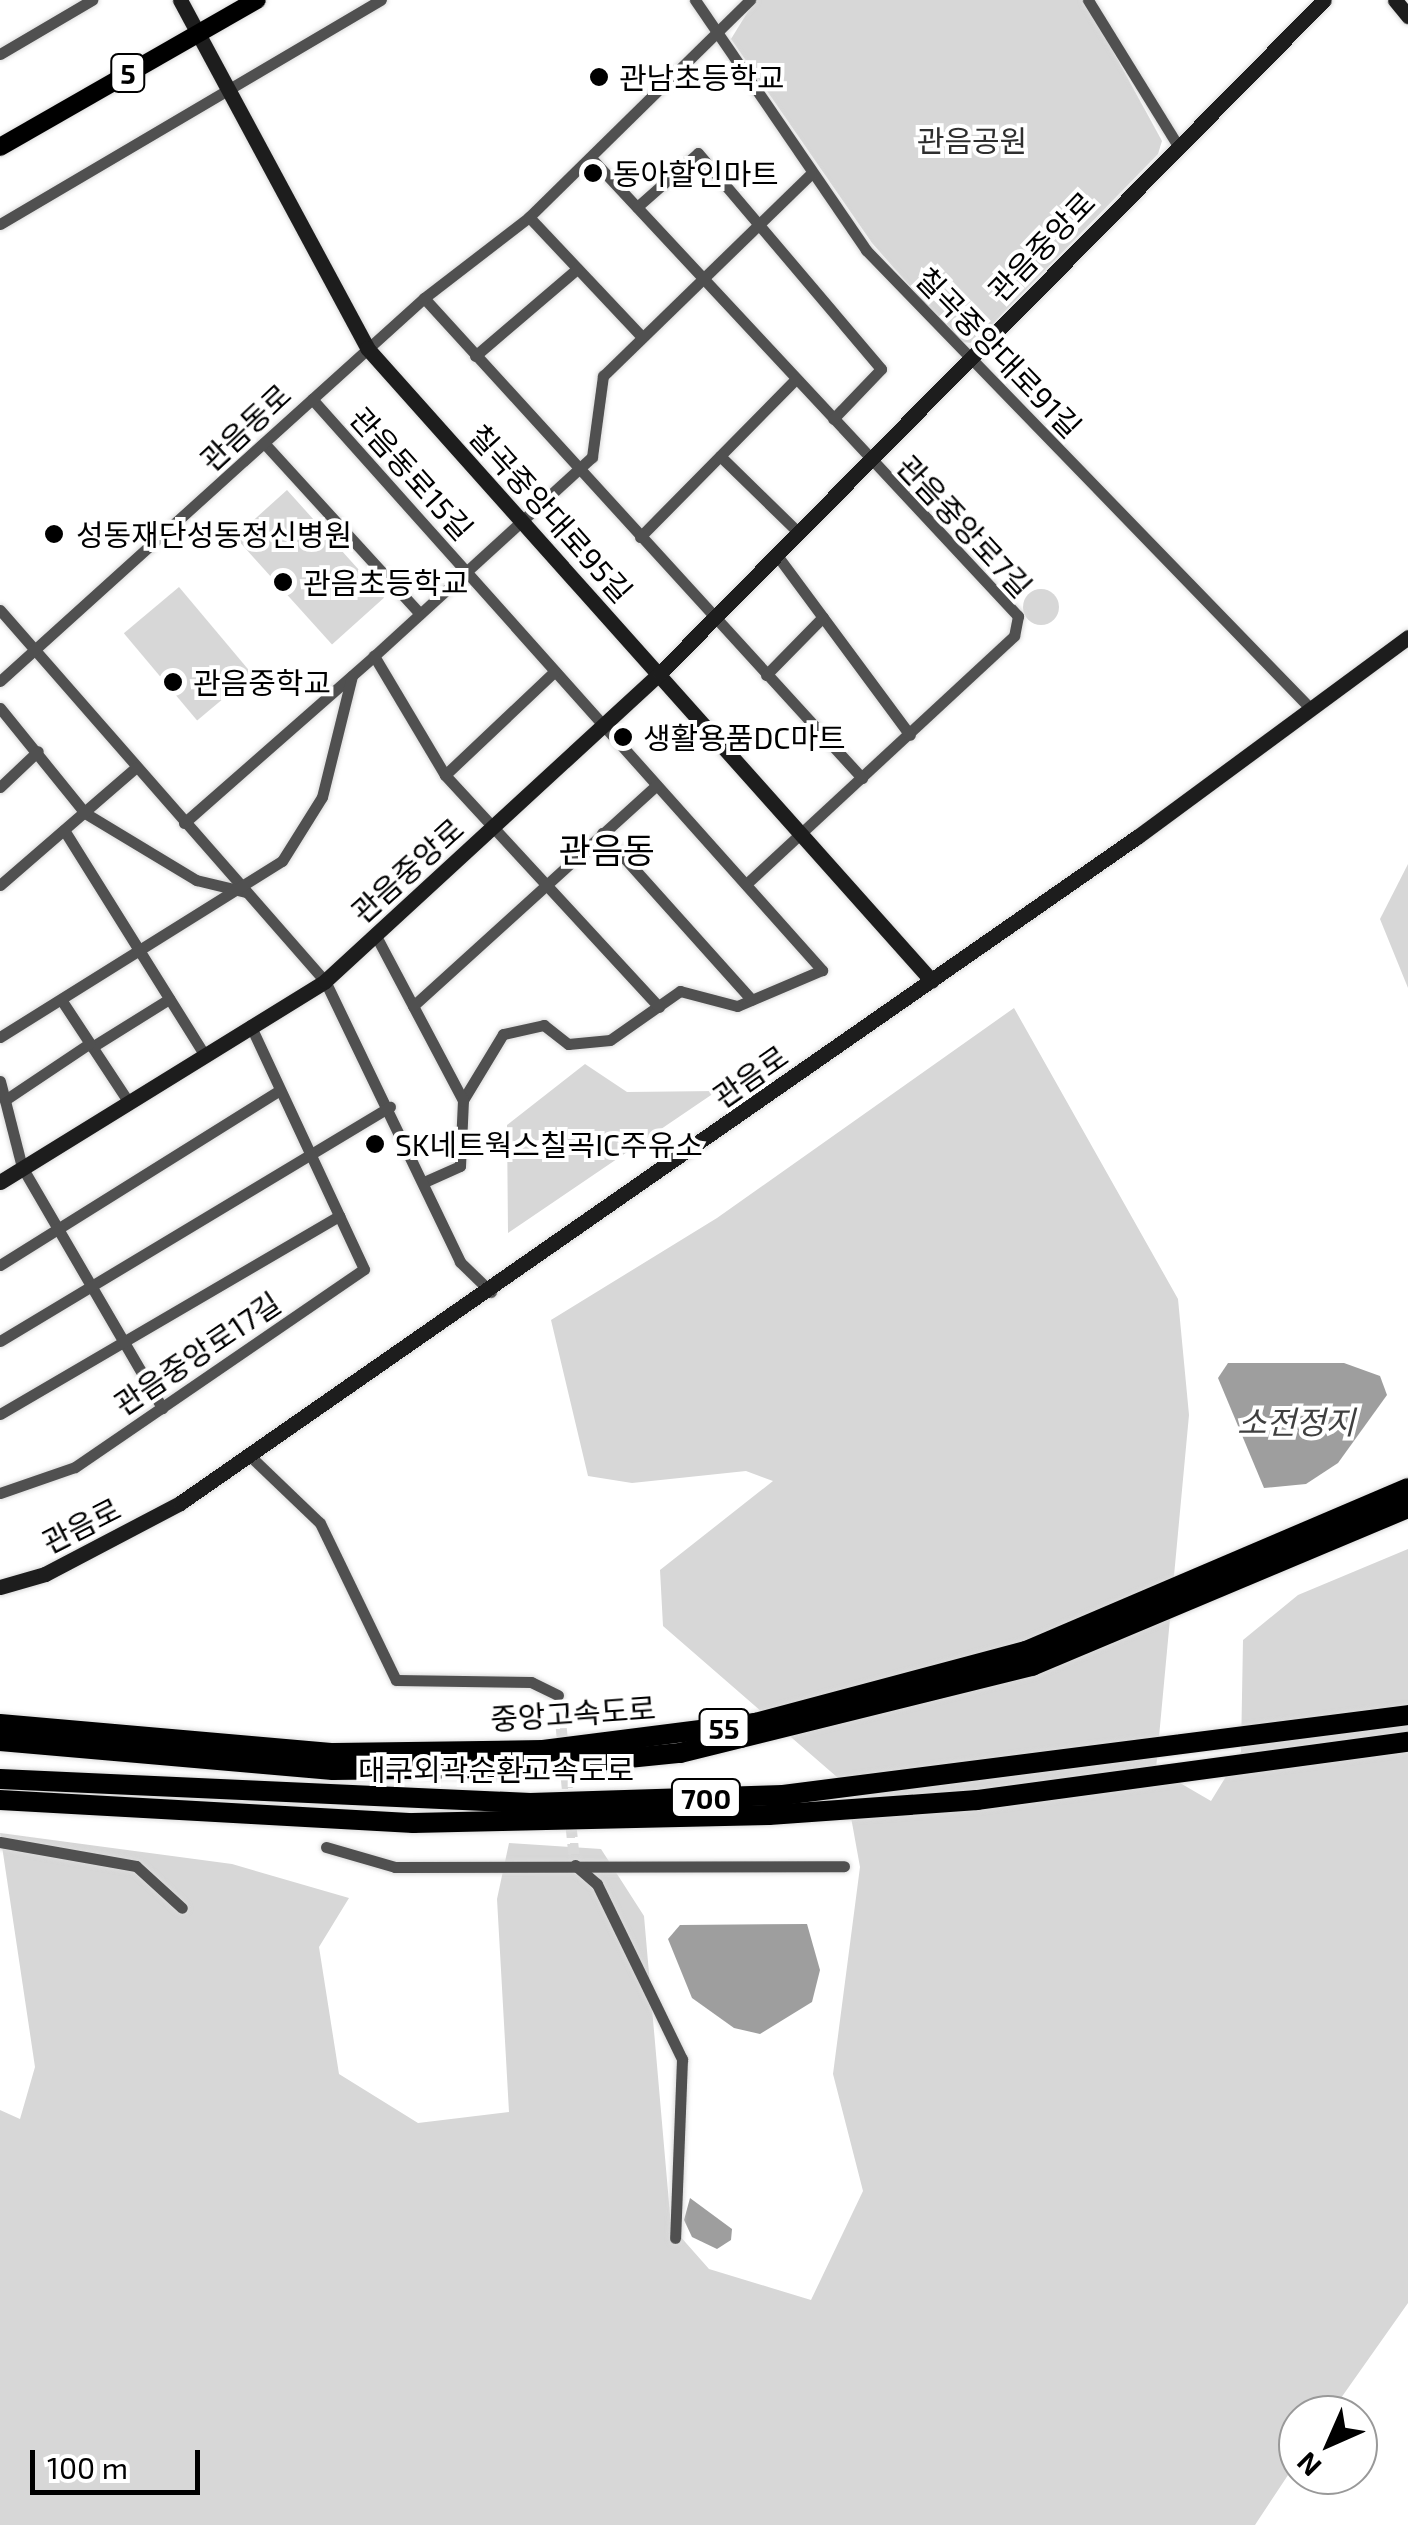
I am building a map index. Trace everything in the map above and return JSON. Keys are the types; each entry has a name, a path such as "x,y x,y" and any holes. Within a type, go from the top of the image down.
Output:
{"highway":[{"name":"중앙고속도로","path":"0,1724 334,1753 543,1750 755,1723 1026,1651 1408,1488"},
{"name":"중앙고속도로","path":"0,1741 333,1770 680,1753 1032,1666 1408,1508"},
{"name":"대구외곽순환고속도로","path":"0,1779 530,1803 783,1795 1408,1715"},
{"name":"대구외곽순환고속도로","path":"0,1800 374,1822 770,1815 977,1800 1408,1742"}],"main road":[{"name":"칠곡중앙대로95길","path":"180,0 202,31 367,348 932,981"},
{"name":"5","path":"0,146 257,0"},
{"name":"관음중앙로","path":"0,1182 325,982 660,673 1324,0"},
{"path":"1395,0 1408,16"},
{"name":"관음로","path":"0,1587 114,1540 491,1292 932,981 1408,637"}],"street":[{"path":"0,54 92,0"},
{"path":"0,224 381,0"},
{"name":"칠곡중앙대로91길","path":"695,0 866,250 968,360 1308,706"},
{"name":"관음동로","path":"0,681 424,298 529,217 750,0"},
{"path":"1088,0 1178,146"},
{"path":"637,208 698,153 880,369 833,419"},
{"path":"592,159 871,460"},
{"path":"184,823 592,458 603,376 758,221 812,174"},
{"path":"529,217 641,336"},
{"path":"476,356 577,269"},
{"path":"424,298 862,778"},
{"path":"640,537 796,380"},
{"name":"관음동로15길","path":"312,399 822,970 752,1000"},
{"path":"264,442 420,614"},
{"path":"720,456 798,532"},
{"name":"관음중앙로7길","path":"746,884 1014,636 1018,616 871,460"},
{"path":"776,554 910,735"},
{"path":"0,610 31,653 325,982 390,1107 460,1262 491,1292"},
{"path":"766,676 822,617"},
{"path":"374,656 445,775 497,826 659,1006"},
{"path":"445,775 555,671"},
{"path":"0,1037 246,892 282,861 322,796 352,676"},
{"path":"0,708 85,813 196,880 246,892"},
{"path":"0,787 38,752"},
{"path":"0,885 134,768"},
{"path":"413,1006 544,880 656,786"},
{"path":"64,830 204,1054"},
{"path":"602,833 752,1000"},
{"path":"376,936 464,1100"},
{"path":"424,1182 460,1166 464,1100 503,1034 544,1025 580,1046 610,1040 680,991 716,1004 752,1000"},
{"path":"5,1100 169,999"},
{"path":"62,1000 128,1102"},
{"name":"관음중앙로17길","path":"0,1493 75,1467 364,1269 250,1025"},
{"path":"0,1081 22,1168 162,1408"},
{"path":"0,1265 278,1091"},
{"path":"0,1341 307,1152 390,1107"},
{"name":"관음중앙로17길","path":"0,1414 338,1216"},
{"path":"248,1455 320,1522 396,1680 531,1682 558,1696"},
{"path":"0,1842 136,1866 182,1908"},
{"path":"326,1847 394,1867 844,1866"},
{"path":"575,1865 596,1884 682,2060 675,2238"}],"green space":[{"name":"관음공원","path":"755,0 1085,0 1162,141 1158,154 974,343 959,342 872,243 731,39"},
{"path":"287,490 384,598 332,645 235,537"},
{"path":"179,587 252,674 197,721 124,633"},
{"path":"1041,589 1053,595 1059,607 1053,619 1041,625 1029,619 1023,607 1029,595"},
{"path":"1408,864 1408,988 1380,919"},
{"path":"1014,1008 1178,1299 1189,1415 1156,1769 1211,1801 1241,1752 1243,1640 1298,1595 1408,1549 1408,2303 1343,2395 1278,2395 1278,2490 1255,2525 0,2525 0,2110 20,2119 35,2067 0,1833 232,1864 349,1898 319,1947 339,2074 418,2123 509,2112 497,1899 509,1843 601,1849 644,1916 671,2226 709,2269 811,2300 863,2191 833,2074 860,1867 845,1784 663,1626 660,1570 773,1481 746,1471 632,1483 588,1476 551,1320 717,1218"},
{"path":"585,1064 627,1092 717,1091 508,1233 507,1125"}],"water":[{"name":"소전정지","path":"1228,1363 1344,1363 1380,1376 1387,1395 1338,1463 1306,1484 1264,1488 1218,1378"},
{"path":"807,1924 820,1970 812,2002 760,2034 734,2028 692,1998 668,1939 680,1925"},
{"path":"690,2198 732,2229 731,2240 717,2249 692,2237 684,2220"}],"tunnel":[{"path":"558,1695 575,1865"}],"place":[{"name":"관남초등학교","path":"599,77"},
{"name":"동아할인마트","path":"593,173"},
{"name":"성동재단성동정신병원","path":"54,534"},
{"name":"관음초등학교","path":"283,582"},
{"name":"관음중학교","path":"173,682"},
{"name":"생활용품DC마트","path":"623,737"},
{"name":"SK네트웍스칠곡IC주유소","path":"375,1144"}],"district":[{"name":"관음동","path":"607,849"}]}
